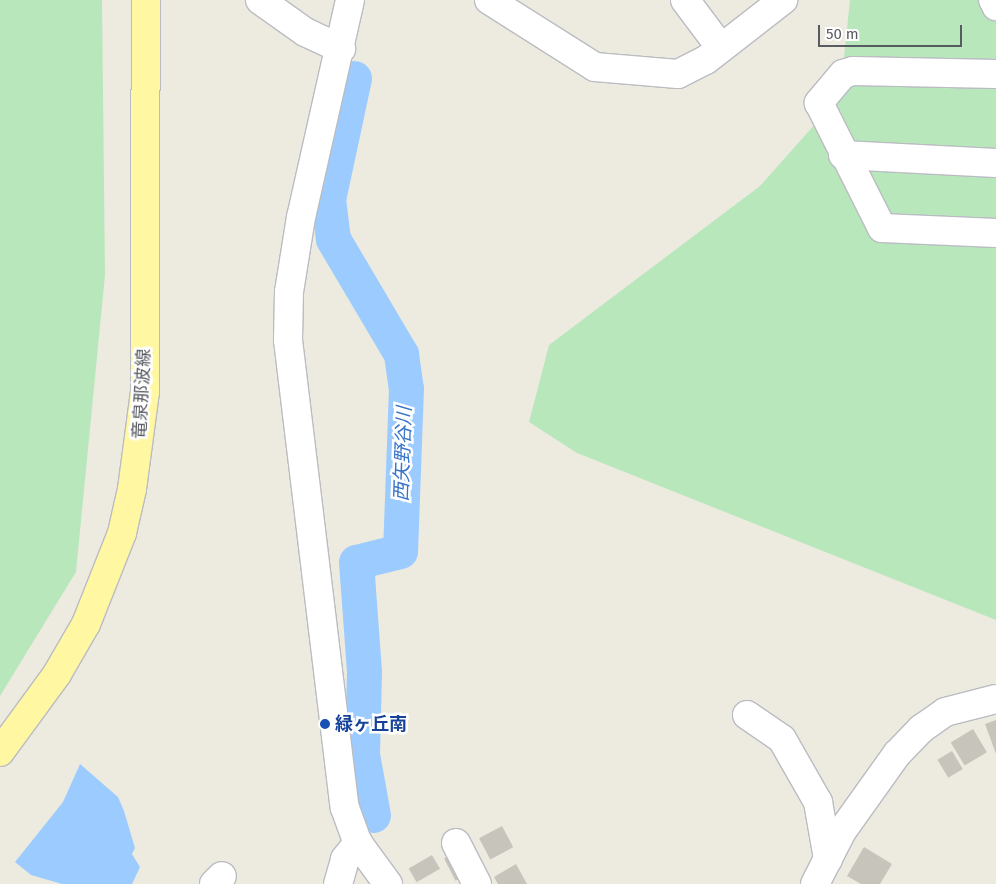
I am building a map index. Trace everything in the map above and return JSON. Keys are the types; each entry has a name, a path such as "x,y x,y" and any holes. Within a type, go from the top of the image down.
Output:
{"main road":[{"name":"竜泉那波線","path":"0,752 57,674 86,624 119,541 132,489 145,392 146,0"}],"street":[{"path":"260,0 305,32 341,49"},
{"path":"350,0 341,49 298,235 288,340 345,808 358,844 386,883"},
{"path":"488,0 595,67 678,74 721,48 783,0"},
{"path":"685,0 721,48"},
{"path":"993,0 996,6"},
{"path":"996,74 843,74 819,102 843,155 882,228 996,233"},
{"path":"843,155 996,163"},
{"path":"815,884 828,859 897,754 921,730 946,712 996,699"},
{"path":"747,715 782,739 818,802 828,859"},
{"path":"456,843 477,884"},
{"path":"338,884 345,859 358,844"}],"green space":[{"path":"0,0 102,0 105,275 76,572 0,696"},
{"path":"850,0 996,0 996,620 577,453 529,422 549,345 760,186 840,96"}],"water":[{"path":"80,764 118,797 135,848 132,854 140,867 132,884 62,884 31,875 15,862 63,802"}],"building":[{"path":"996,720 996,754 985,724"},
{"path":"973,729 987,752 965,766 951,742"},
{"path":"952,751 963,769 948,778 937,760"},
{"path":"502,826 513,847 490,859 479,838"},
{"path":"864,847 892,864 880,884 861,884 847,876"},
{"path":"453,854 464,876 455,881 444,859"},
{"path":"432,855 440,869 417,882 409,868"},
{"path":"516,864 527,884 498,884 494,877"}],"waterway":[{"name":"西矢野谷川","path":"354,78 328,199 333,239 401,354 406,388 400,551 356,562 364,672 362,754 373,815"}],"place":[{"name":"緑ヶ丘南","path":"325,724"}]}
